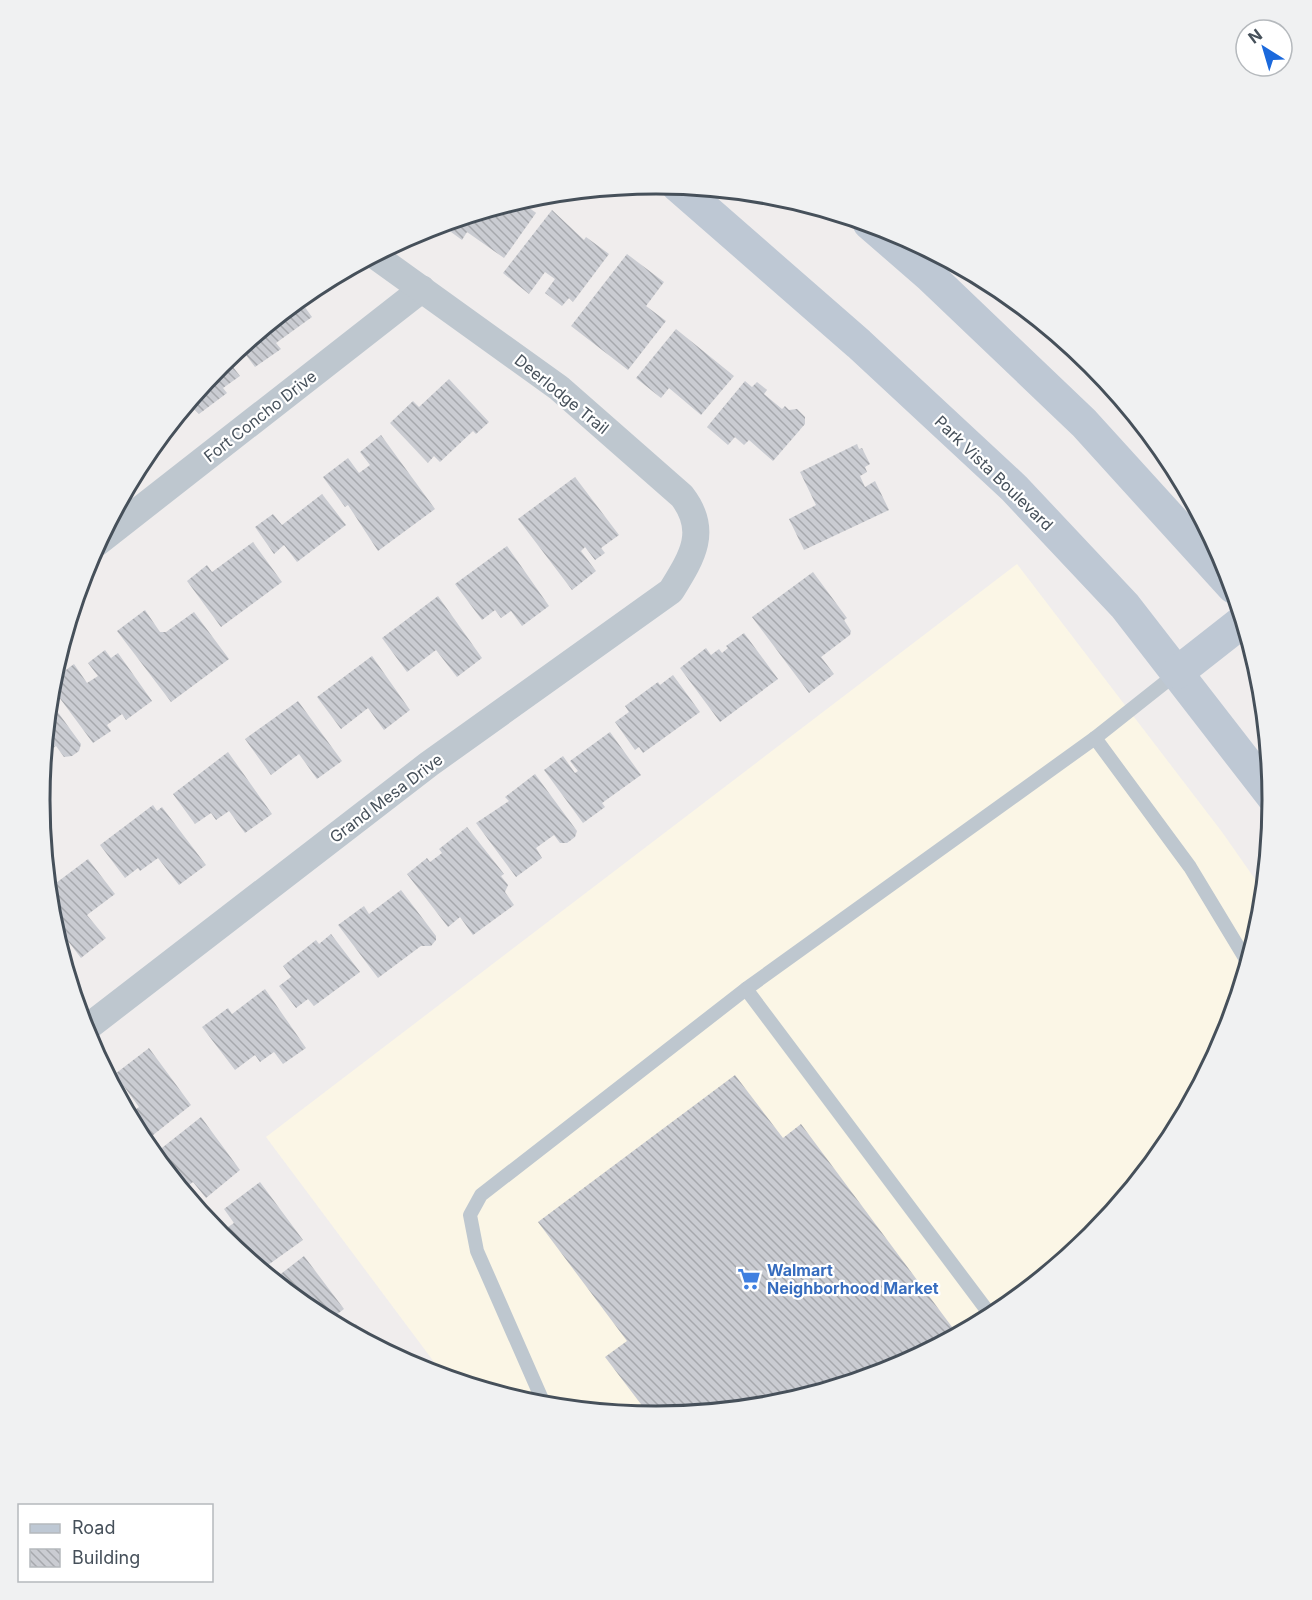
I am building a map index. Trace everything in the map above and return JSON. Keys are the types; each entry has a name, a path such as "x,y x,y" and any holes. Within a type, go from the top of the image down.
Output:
{"main road":[{"name":"Park Vista Boulevard","path":"700,195 1014,488 1125,606 1179,672 1262,782"},
{"path":"889,241 930,276 1084,423 1216,568"},
{"path":"1179,672 1237,626"}],"street":[{"name":"Deerlodge Trail","path":"381,260 559,388 682,496 693,510 698,531 686,567"},
{"name":"Fort Concho Drive","path":"113,531 422,289"},
{"name":"Grand Mesa Drive","path":"93,1023 429,764 671,591 686,567"}],"lane":[{"path":"539,1395 477,1251 470,1215 481,1195 746,989 1095,738 1179,672"},
{"path":"1095,738 1190,867 1243,954"},
{"path":"746,989 986,1309"}],"shaded area":[{"path":"1017,564 1222,832 1257,881 1242,957 1216,1032 1200,1068 1160,1137 1112,1200 1056,1256 993,1304 924,1344 851,1374 813,1386 774,1395 696,1405 616,1405 538,1395 499,1386 436,1365 266,1137"}],"building":[{"path":"528,207 536,213 504,258 467,232 462,240 449,231"},
{"path":"552,210 584,240 586,237 609,254 573,302 569,298 562,306 545,293 555,279 545,272 529,294 503,273"},
{"path":"627,254 664,282 646,306 666,321 628,370 571,326"},
{"path":"304,306 312,317 276,343 281,349 255,367 245,354"},
{"path":"676,329 734,376 701,415 669,388 661,398 636,378"},
{"path":"232,366 240,376 223,388 227,393 199,414 193,408"},
{"path":"449,379 489,422 476,434 473,431 440,462 434,456 428,463 390,423 413,401 419,407"},
{"path":"745,381 752,387 757,382 767,390 764,394 782,409 785,406 789,410 797,409 805,417 805,424 773,461 749,440 744,445 735,437 728,445 707,427"},
{"path":"381,435 435,509 378,551 348,505 345,507 323,477 348,458 359,473 370,465 360,452"},
{"path":"857,444 859,449 862,448 870,464 865,467 867,472 860,476 865,487 875,481 889,510 804,550 789,519 816,505 800,472"},
{"path":"575,477 619,535 601,548 605,553 595,560 585,547 581,551 596,571 572,590 518,519"},
{"path":"322,494 346,525 297,562 284,545 274,554 255,527 273,514 282,525"},
{"path":"253,542 282,582 221,627 187,581 207,565 212,572"},
{"path":"507,546 549,606 522,626 511,611 501,618 495,610 482,620 455,584"},
{"path":"813,572 847,618 844,620 851,631 850,635 821,657 834,674 809,693 752,617"},
{"path":"438,596 482,658 457,677 436,650 407,672 382,638"},
{"path":"145,610 160,632 166,632 194,612 229,659 171,702 117,631"},
{"path":"744,633 778,679 720,722 680,668 706,648 711,655 719,649 722,653 728,648 726,646"},
{"path":"105,650 111,658 118,653 152,701 126,720 122,714 107,725 111,731 93,743 59,697 63,672 74,664 87,683 98,676 88,663"},
{"path":"372,656 410,710 384,730 368,708 341,729 317,697"},
{"path":"673,675 700,712 643,753 639,747 635,750 615,722 629,712 625,706 658,682 660,685"},
{"path":"298,701 342,761 317,779 299,754 271,775 245,739"},
{"path":"57,710 81,744 79,751 72,756 64,757 56,746 52,749"},
{"path":"610,732 641,775 602,803 605,807 583,823 544,770 563,756 575,773 578,771 570,761"},
{"path":"228,752 272,814 245,833 229,811 216,820 211,813 195,824 173,794"},
{"path":"535,774 577,831 575,837 567,843 560,843 554,835 536,848 542,858 516,877 476,823 509,801 505,797"},
{"path":"153,805 157,811 162,807 206,865 179,885 158,858 140,871 138,868 125,878 100,845"},
{"path":"467,827 504,874 501,876 508,885 505,892 514,905 473,935 460,917 448,927 407,874 427,858 430,862 442,853 439,849"},
{"path":"88,859 115,894 87,915 106,938 81,958 66,938 56,883"},
{"path":"401,890 436,936 436,940 431,946 421,946 378,978 338,925 364,906 369,914"},
{"path":"331,934 360,972 314,1006 308,999 296,1008 279,986 291,977 283,966 316,940 319,944"},
{"path":"265,989 306,1048 283,1064 274,1052 260,1062 255,1055 235,1070 202,1027 228,1008 232,1014"},
{"path":"149,1048 191,1105 152,1136 135,1110 139,1107 115,1074"},
{"name":"Walmart Neighborhood Market","path":"735,1075 783,1138 801,1124 953,1328 888,1360 813,1386 735,1401 696,1405 642,1406 605,1357 627,1341 538,1222"},
{"path":"201,1117 240,1170 206,1198 193,1182 189,1185 161,1149"},
{"path":"260,1182 303,1240 268,1265 235,1236 228,1227 234,1223 224,1209"},
{"path":"304,1256 344,1309 336,1315 280,1275"}],"place":[{"name":"Walmart Neighborhood Market","path":"749,1279"}]}
